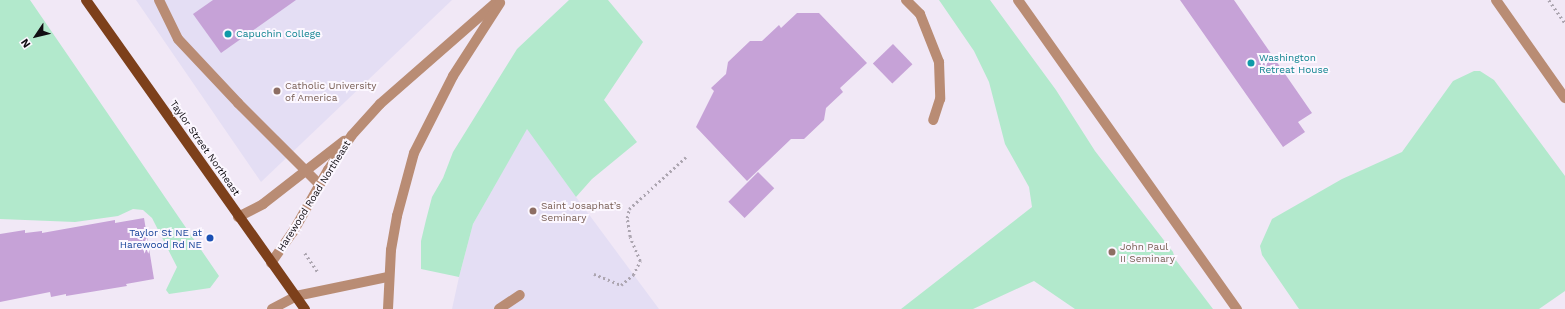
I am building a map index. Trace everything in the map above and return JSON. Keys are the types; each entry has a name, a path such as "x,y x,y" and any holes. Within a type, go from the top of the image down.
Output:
{"main road":[{"name":"Taylor Street Northeast","path":"86,0 238,217 305,309"}],"street":[{"path":"159,0 178,38 238,103 307,170 319,184"},
{"name":"Harewood Road Northeast","path":"271,263 293,232 319,184 352,134 380,104 499,0"},
{"path":"388,309 388,277 397,216 414,153 453,76 502,0"},
{"path":"906,0 920,14 939,62 940,99 933,120"},
{"path":"1018,0 1237,309"},
{"path":"1496,0 1565,98"},
{"path":"238,217 263,204 352,134"},
{"path":"272,309 296,296 388,277"},
{"path":"499,309 520,294"}],"path":[{"path":"1549,0 1565,23"},
{"path":"594,274 621,285 633,275 640,260 630,237 627,218 629,209 686,157"},
{"path":"305,252 322,278"}],"shaded area":[{"name":"Catholic University of America","path":"136,0 452,0 261,182"},
{"name":"Saint Josaphat’s Seminary","path":"527,128 659,309 452,309 473,224"}],"green space":[{"path":"0,0 30,0 219,276 210,288 169,294 166,290 177,267 152,218 143,210 133,209 118,216 75,222 0,219"},
{"path":"569,0 608,0 643,42 604,100 637,142 592,179 576,197 527,129 473,224 459,277 421,269 421,241 432,197 443,178 453,152 517,49"},
{"path":"939,0 990,0 1056,90 1095,151 1173,252 1175,259 1213,309 1075,309 1034,281 973,309 901,309 1032,207 1029,187 1005,144 989,82 974,51"},
{"path":"1474,71 1480,71 1494,80 1565,176 1565,291 1539,309 1299,309 1262,255 1260,246 1272,219 1342,179 1402,152 1453,81"}],"building":[{"name":"Capuchin College","path":"213,0 296,0 221,53 193,14"},
{"name":"Washington Retreat House","path":"1180,0 1234,0 1312,113 1298,122 1305,132 1283,147"},
{"path":"797,13 819,13 867,63 840,88 843,92 826,108 824,120 804,139 791,139 747,181 696,127 714,91 711,88 726,74 728,62 750,41 762,41 779,25 781,28"},
{"path":"893,44 912,64 892,84 873,63"},
{"path":"758,172 774,188 745,218 728,202"},
{"path":"144,218 154,279 126,284 127,286 66,296 66,294 51,297 50,292 0,302 0,234 25,230 25,233 42,231 42,233 115,220 115,223"}],"place":[{"name":"Capuchin College","path":"228,34"},
{"name":"Washington Retreat House","path":"1251,63"},
{"name":"Catholic University of America","path":"277,91"},
{"name":"Saint Josaphat’s Seminary","path":"533,211"},
{"name":"Taylor St NE at Harewood Rd NE","path":"210,238"},
{"name":"John Paul II Seminary","path":"1112,252"}]}
